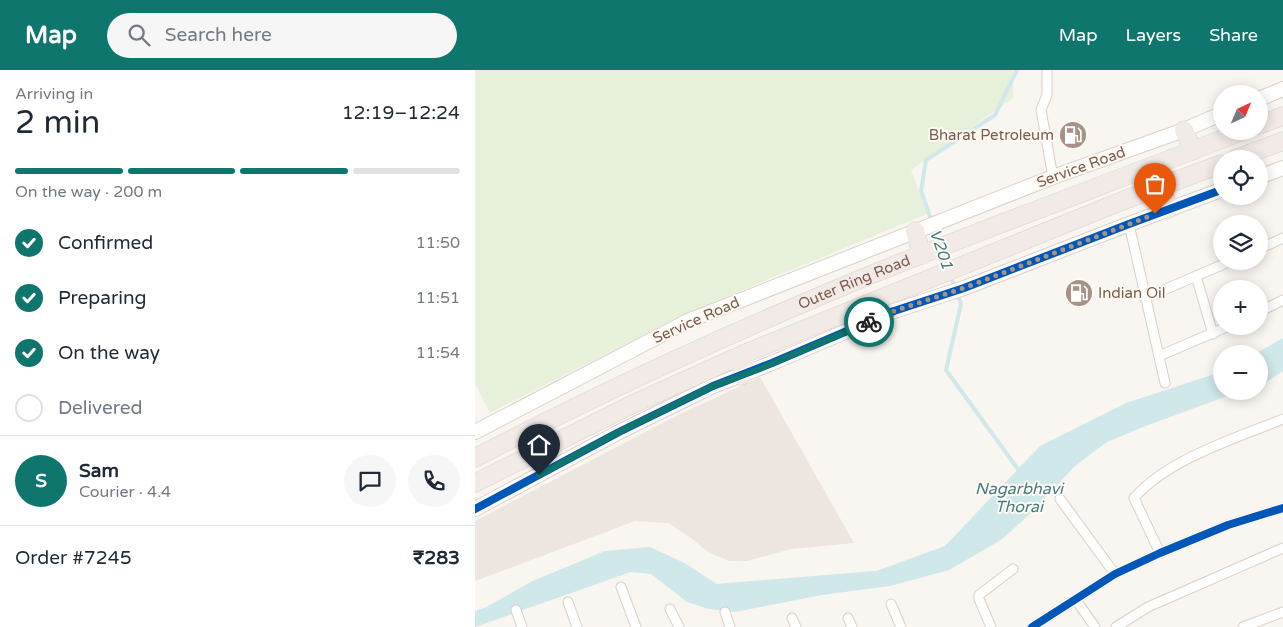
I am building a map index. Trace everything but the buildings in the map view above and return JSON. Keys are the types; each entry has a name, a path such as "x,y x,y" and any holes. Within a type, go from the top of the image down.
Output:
{"highway":[{"path":"1268,122 1283,116"},
{"path":"1184,130 1193,151"},
{"name":"Outer Ring Road","path":"475,458 621,385 712,343 875,273 1220,140"},
{"path":"1259,150 1283,141"},
{"name":"Outer Ring Road","path":"475,483 633,404 746,353 1213,167"},
{"path":"1163,186 1169,209"},
{"path":"920,229 935,250"},
{"path":"741,376 746,353"}],"street":[{"path":"1047,70 1047,95 1041,110 1053,177"},
{"path":"1268,95 1283,89"},
{"name":"Service Road","path":"475,432 688,321 1053,177 1184,130 1213,117"},
{"path":"1268,173 1283,168"},
{"path":"475,509 619,432 713,386 894,311 964,288 1213,193"},
{"path":"1129,224 1165,383"},
{"path":"1268,246 1283,238"},
{"path":"1145,298 1213,269"},
{"path":"1159,356 1213,334 1196,276"},
{"path":"1268,308 1283,300"},
{"path":"1160,553 1134,498 1140,490 1195,454 1283,419"},
{"path":"1060,499 1115,574"},
{"path":"1032,627 1115,574 1228,525 1283,508"},
{"path":"1116,627 1148,607 1283,548"},
{"path":"991,627 979,595 1013,569"},
{"path":"621,587 636,627"},
{"path":"1077,600 1095,627"},
{"path":"567,602 577,627"},
{"path":"891,604 901,627"},
{"path":"671,608 679,627"},
{"path":"517,610 522,627"},
{"path":"725,612 730,627"},
{"path":"1243,627 1283,612"},
{"path":"848,618 852,627"}],"shaded area":[{"path":"760,377 854,543 791,549 747,561 729,561 708,552 668,523 635,521 475,581 475,521 676,416"}],"green space":[{"path":"475,70 1013,70 1013,98 911,170 927,214 687,313 490,413 475,383"}],"water":[{"path":"1283,338 1283,371 1268,381 1268,347"},
{"name":"Nagarbhavi Thorai","path":"1213,375 1213,400 1216,400 1107,442 1075,466 1031,513 1001,540 949,570 890,586 822,595 735,612 709,609 687,602 651,574 631,572 475,627 475,613 485,610 533,583 605,553 650,549 685,566 716,586 871,573 945,546 1040,446 1126,403"}],"waterway":[{"name":"V201","path":"939,242 921,191 926,160 995,115 1017,70"},
{"name":"V201","path":"942,251 947,265"},
{"name":"V201","path":"950,274 961,304 946,370 1020,472"},
{"name":"Nagarbhavi Thorai","path":"475,613 485,610 533,583 605,553 650,549 684,565 716,586 874,573"}],"cycle path":[{"path":"475,509 619,432 713,386 894,311 964,288 1213,193"},
{"path":"1032,627 1115,574 1228,525 1283,508"}],"way so far":[{"path":"869,322 894,311 964,288 1155,214"}],"place":[{"name":"Bharat Petroleum","path":"1073,135"},
{"name":"Indian Oil","path":"1079,293"}],"route":[{"path":"539,475 619,432 713,386 757,370 869,322"}]}
